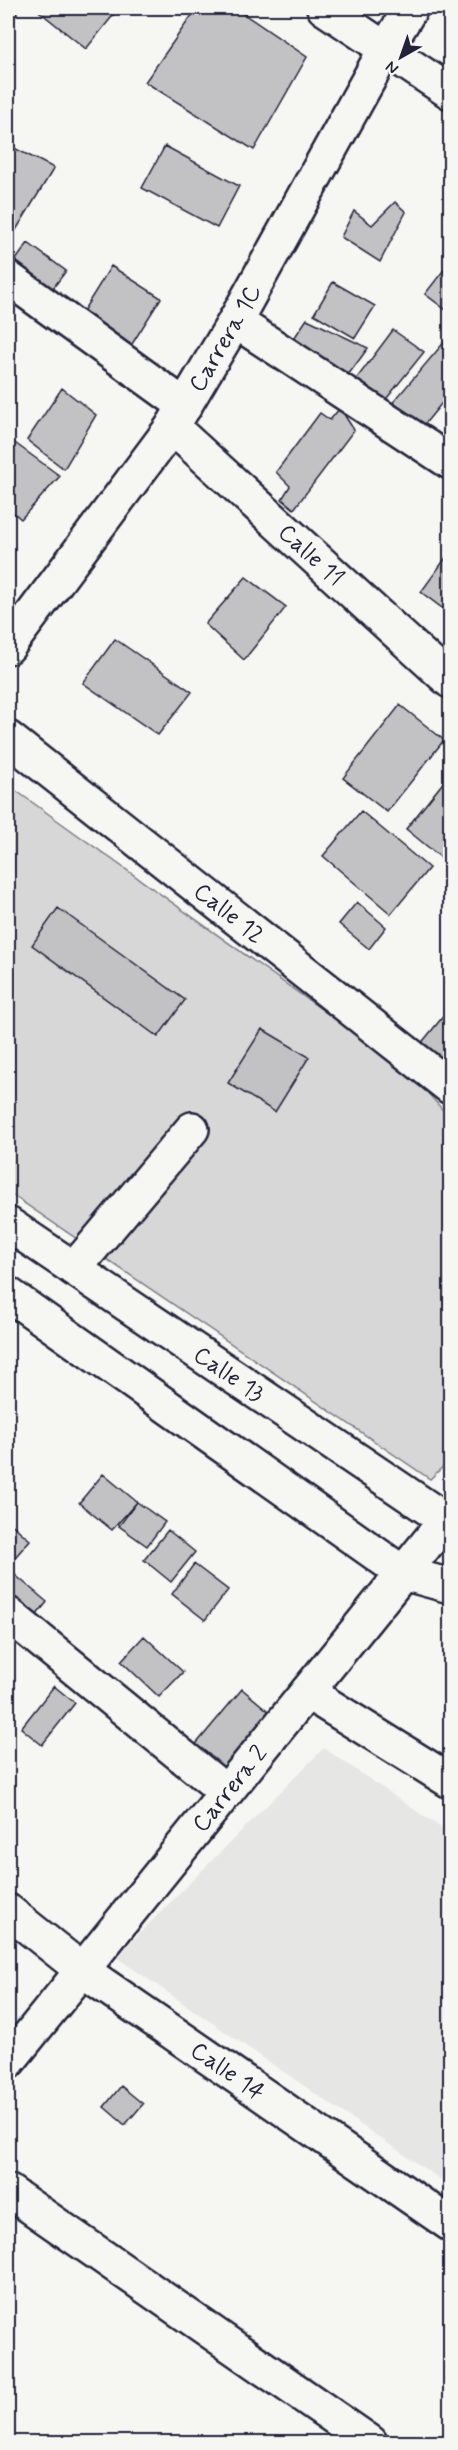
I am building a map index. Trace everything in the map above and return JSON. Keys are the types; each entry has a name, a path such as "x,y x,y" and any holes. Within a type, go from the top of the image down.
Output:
{"street":[{"path":"324,8 450,92"},
{"name":"Carrera 1C","path":"8,647 179,416 236,321 385,50 411,8"},
{"name":"Calle 11","path":"8,278 179,416 450,681"},
{"path":"236,321 450,462"},
{"name":"Calle 12","path":"8,738 450,1088"},
{"path":"74,1269 192,1129"},
{"name":"Calle 13","path":"8,1224 449,1520"},
{"path":"8,1294 403,1573 450,1586"},
{"name":"Carrera 2","path":"8,2062 403,1573 449,1520"},
{"path":"8,1614 226,1792"},
{"path":"307,1692 450,1781"},
{"name":"Calle 14","path":"8,1911 82,1970 450,2224"},
{"path":"8,2191 370,2442"}],"shaded area":[{"path":"8,785 409,1072 450,1118 450,1460 430,1479 8,1192"},
{"path":"324,1748 450,1834 450,2186 116,1957"}],"building":[{"path":"8,8 19,8 12,22 8,20"},
{"path":"35,8 119,8 86,49"},
{"path":"197,8 235,8 307,57 254,150 145,82"},
{"path":"8,145 54,168 8,243"},
{"path":"165,146 239,186 217,228 142,188"},
{"path":"395,202 406,212 380,262 341,237 354,211 372,225"},
{"path":"28,243 66,271 38,308 8,271"},
{"path":"450,262 450,313 425,294"},
{"path":"111,266 161,298 122,360 72,329"},
{"path":"333,282 375,306 355,338 314,314"},
{"path":"307,319 368,348 340,386 284,353"},
{"path":"393,330 424,352 379,408 351,386"},
{"path":"446,340 450,344 450,393 415,436 384,413"},
{"path":"62,388 96,415 64,469 27,440"},
{"path":"340,408 354,430 294,509 282,499 290,486 276,472 320,413 330,420"},
{"path":"8,438 60,476 21,519 8,508"},
{"path":"450,552 450,614 421,592"},
{"path":"246,577 286,607 244,660 205,624"},
{"path":"115,639 192,692 158,735 83,683"},
{"path":"400,705 444,740 387,812 343,778"},
{"path":"450,774 450,865 406,829"},
{"path":"361,811 429,868 391,914 323,856"},
{"path":"357,902 386,927 369,949 339,924"},
{"path":"58,908 185,1000 158,1037 32,945"},
{"path":"450,1008 450,1079 415,1051"},
{"path":"262,1029 309,1057 275,1112 228,1083"},
{"path":"103,1474 137,1502 112,1530 79,1503"},
{"path":"137,1502 165,1522 147,1546 119,1526"},
{"path":"8,1521 30,1540 10,1563 8,1560"},
{"path":"168,1530 195,1552 171,1582 144,1560"},
{"path":"194,1564 228,1590 205,1620 172,1594"},
{"path":"14,1574 47,1602 28,1626 8,1608 8,1582"},
{"path":"144,1636 183,1672 159,1697 121,1661"},
{"path":"54,1686 75,1703 42,1745 21,1728"},
{"path":"242,1689 272,1714 217,1780 187,1755"},
{"path":"121,2086 143,2104 125,2125 104,2107"}]}
